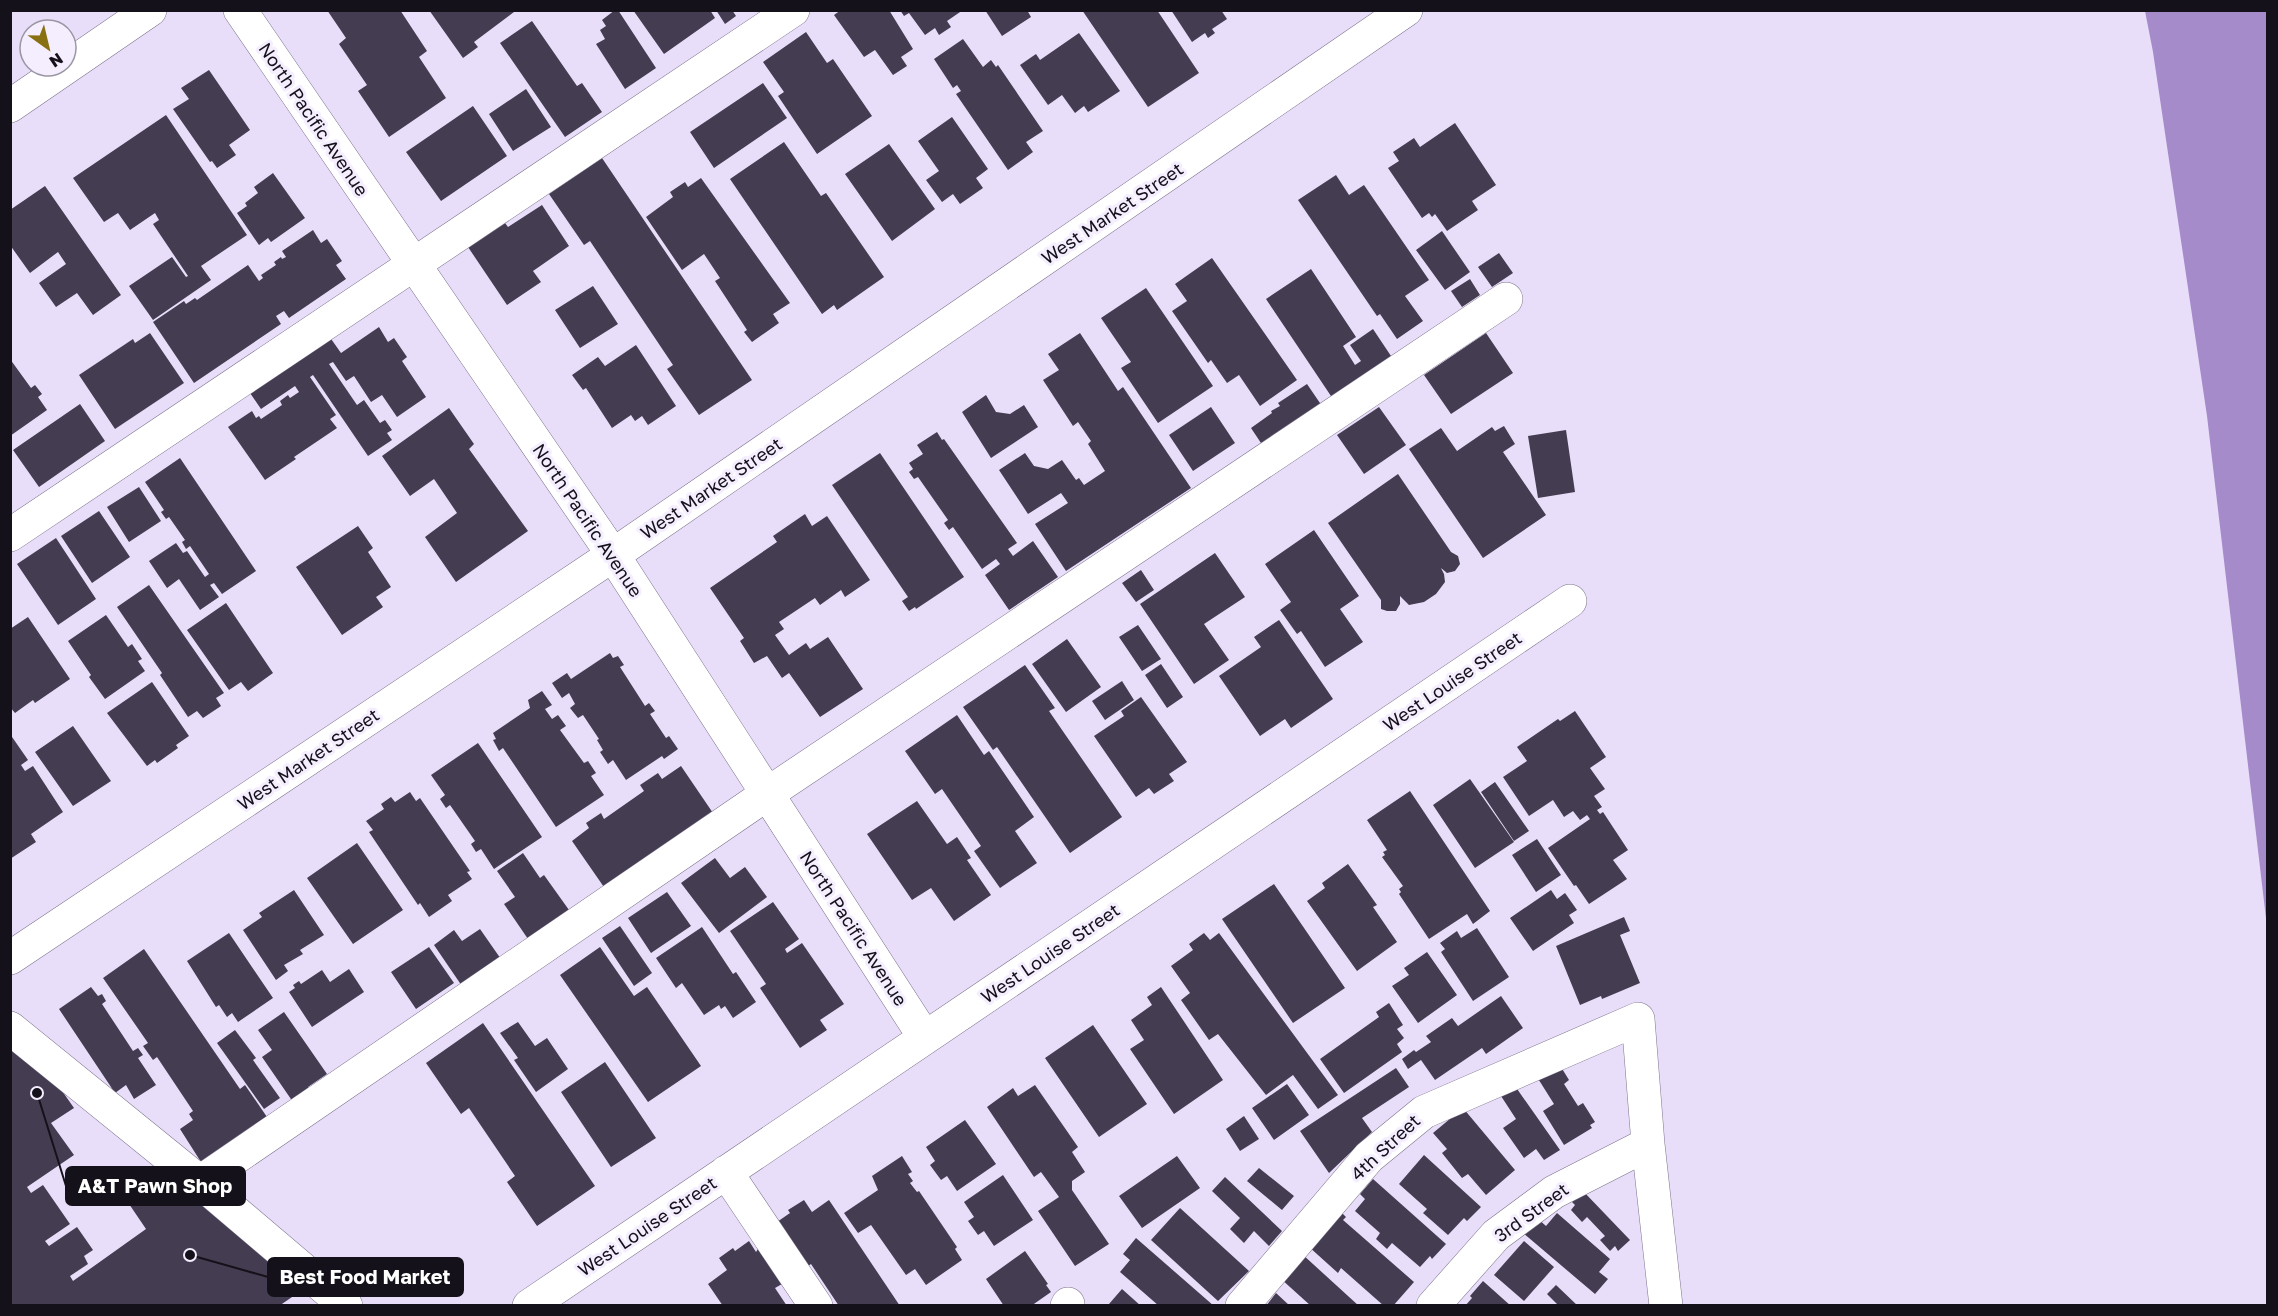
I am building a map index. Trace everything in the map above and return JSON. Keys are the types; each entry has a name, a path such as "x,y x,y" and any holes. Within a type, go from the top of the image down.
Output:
{"street":[{"path":"10,106 150,10"},
{"name":"North Pacific Avenue","path":"240,10 613,555 925,1038"},
{"path":"10,534 793,10"},
{"name":"West Market Street","path":"10,958 613,555 1406,10"},
{"path":"200,1182 767,794 1506,299"},
{"name":"West Louise Street","path":"529,1305 1570,601"},
{"name":"4th Street","path":"1242,1305 1369,1157 1424,1112 1638,1019 1648,1144"},
{"path":"10,1028 200,1182 346,1305"},
{"path":"1648,1144 1660,1300"},
{"name":"3rd Street","path":"1433,1305 1496,1235 1554,1191 1648,1144"},
{"path":"726,1172 816,1305"}],"shaded area":[{"path":"2145,11 2267,11 2267,927 2207,416"}],"building":[{"path":"327,10 400,10 427,51 419,57 446,98 389,137 358,91 367,85 339,44 346,38"},
{"path":"429,10 513,10 514,12 474,42 478,47 463,58"},
{"path":"618,10 656,68 625,89 596,44 605,39 600,30 606,26 602,20"},
{"path":"633,10 710,10 715,18 664,54"},
{"path":"716,10 732,10 736,16 725,24"},
{"path":"841,10 889,10 913,49 901,57 907,66 893,75 875,50 864,57 834,15"},
{"path":"900,10 963,10 947,21 951,27 939,35 935,28 925,35 909,13 904,16"},
{"path":"985,10 1027,10 1031,17 1002,36"},
{"path":"1082,10 1157,10 1199,73 1148,107"},
{"path":"1171,10 1221,10 1227,19 1212,29 1215,33 1208,38 1205,33 1192,42"},
{"path":"532,21 577,86 582,83 602,112 565,137 500,43"},
{"path":"806,32 827,63 833,59 872,116 817,154 778,96 784,92 763,62"},
{"path":"1079,33 1120,91 1088,112 1084,106 1075,113 1062,95 1048,105 1020,65 1036,54 1040,60"},
{"path":"963,39 983,67 991,60 996,67 998,65 1043,131 1026,142 1033,152 1008,170 956,94 961,91 957,85 953,88 934,59"},
{"path":"209,70 250,130 229,145 236,155 217,168 212,161 210,162 173,109 189,99 181,88"},
{"path":"763,83 787,118 714,168 690,132"},
{"path":"526,89 551,127 513,151 489,114"},
{"path":"473,106 507,156 441,201 406,152"},
{"path":"166,115 247,235 201,266 211,280 153,320 129,286 172,257 186,277 188,276 153,224 159,220 155,213 130,230 118,213 104,222 73,178"},
{"path":"952,117 988,169 976,178 983,188 960,204 953,194 942,202 926,180 939,171 918,141"},
{"path":"1455,123 1496,185 1472,201 1478,210 1447,231 1435,214 1432,217 1429,213 1422,218 1388,168 1399,161 1393,152 1414,138 1420,147"},
{"path":"784,142 821,196 826,193 884,277 837,310 834,305 822,314 730,179"},
{"path":"889,144 935,209 892,241 845,174"},
{"path":"602,158 752,380 699,415 667,369 673,365 590,241 584,245 549,194"},
{"path":"273,173 305,218 271,242 268,238 259,245 237,213 247,206 245,203 258,193 254,187"},
{"path":"1336,175 1349,195 1364,185 1429,280 1405,296 1423,321 1397,339 1380,314 1377,316 1298,200"},
{"path":"701,178 790,303 773,314 779,323 752,342 744,332 747,330 715,281 720,278 704,254 682,270 646,217 673,197 670,192 685,182 688,187"},
{"path":"45,186 121,295 93,315 77,293 56,307 39,283 66,264 58,252 30,273 10,245 10,210"},
{"path":"542,205 569,246 533,271 541,282 507,305 468,247 505,223 508,227"},
{"path":"313,230 321,243 327,239 342,261 336,265 346,279 289,318 284,311 276,316 281,324 194,383 153,322 184,301 186,304 195,298 197,300 248,265 259,281 263,278 261,275 276,265 274,262 281,257 282,259 286,257 282,251"},
{"path":"1442,231 1470,272 1445,290 1416,250"},
{"path":"1499,253 1513,273 1492,287 1478,267"},
{"path":"1212,258 1297,380 1260,406 1239,375 1227,383 1211,360 1208,363 1172,311 1187,301 1175,284"},
{"path":"1311,269 1356,337 1343,346 1355,365 1361,361 1350,345 1373,329 1395,362 1333,399 1266,299"},
{"path":"1470,279 1480,295 1462,307 1451,291"},
{"path":"593,286 618,324 580,348 555,310"},
{"path":"1146,288 1213,386 1158,423 1121,368 1131,362 1101,318"},
{"path":"379,327 388,342 394,338 407,357 402,361 426,397 397,417 382,395 371,402 354,376 346,381 333,362 329,364 357,405 364,400 380,423 385,420 392,430 387,433 392,440 368,456 313,375 310,377 336,415 330,419 337,428 265,480 228,427 252,411 256,418 259,416 261,419 282,405 280,401 288,395 290,398 299,392 295,386 261,409 248,390 329,336 341,353"},
{"path":"150,333 184,383 115,429 79,375 133,339 135,343"},
{"path":"1080,333 1118,391 1123,387 1191,488 1066,571 1035,524 1068,503 1061,493 1028,514 999,470 1025,453 1034,466 1048,469 1062,460 1076,480 1079,478 1084,485 1105,471 1088,444 1091,441 1078,422 1073,426 1043,380 1059,370 1048,354"},
{"path":"1486,333 1513,373 1451,414 1424,375"},
{"path":"636,345 676,406 648,425 642,416 635,421 631,415 612,428 586,388 583,390 572,375 598,357 605,366"},
{"path":"10,359 31,388 35,385 42,394 38,397 47,410 10,436"},
{"path":"1307,384 1322,406 1263,446 1251,428 1280,406 1278,403"},
{"path":"986,395 996,412 1010,414 1024,405 1038,427 991,458 962,412"},
{"path":"80,404 105,441 39,487 13,450"},
{"path":"1211,407 1235,443 1193,471 1169,435"},
{"path":"1379,407 1406,445 1364,474 1337,435"},
{"path":"449,408 474,444 469,449 528,531 456,582 425,537 457,513 434,479 410,496 382,456"},
{"path":"1504,426 1515,444 1503,452 1546,515 1483,558 1409,449 1441,428 1457,451 1492,427 1495,431"},
{"path":"1566,430 1575,492 1538,498 1528,436"},
{"path":"937,432 1017,543 1008,549 1013,556 1033,541 1058,577 1009,610 985,575 1000,564 996,559 982,569 953,527 949,530 944,523 948,520 918,477 914,479 909,472 913,469 909,463 923,454 917,445"},
{"path":"880,453 964,577 916,609 915,607 909,611 902,601 908,597 832,485"},
{"path":"180,458 256,571 222,594 214,583 210,585 219,597 200,610 179,579 167,588 149,561 176,543 183,553 187,551 205,577 209,574 190,546 186,549 182,542 185,540 169,517 166,519 161,512 164,510 145,482"},
{"path":"1398,474 1451,552 1458,556 1460,564 1455,571 1447,573 1441,568 1445,582 1436,594 1424,602 1409,605 1400,596 1400,604 1396,611 1387,611 1381,609 1381,600 1328,523"},
{"path":"139,487 161,521 129,542 107,507"},
{"path":"99,511 130,557 92,583 61,536"},
{"path":"805,514 812,526 827,516 870,580 845,597 841,590 820,605 815,598 779,622 784,629 775,635 789,655 806,643 810,649 828,637 863,689 820,717 789,673 782,678 767,656 754,663 740,641 744,638 710,588 777,542 773,536"},
{"path":"358,526 373,548 368,552 391,587 376,597 383,607 342,635 296,567"},
{"path":"1314,530 1359,596 1340,609 1363,642 1325,667 1301,631 1297,634 1280,610 1291,602 1265,564"},
{"path":"56,538 96,599 58,625 17,564"},
{"path":"1215,553 1245,597 1204,624 1229,660 1194,684 1140,604"},
{"path":"1141,570 1154,590 1136,602 1122,583"},
{"path":"149,585 224,693 216,698 221,706 203,718 197,711 188,717 160,675 162,673 117,607"},
{"path":"226,603 273,673 248,691 241,682 229,690 187,630"},
{"path":"106,615 128,647 132,644 142,659 138,661 145,671 105,699 68,641"},
{"path":"28,617 70,679 35,703 33,700 15,713 10,707 10,629"},
{"path":"1279,620 1333,699 1291,728 1285,719 1260,736 1219,676 1261,647 1254,637"},
{"path":"1138,625 1161,659 1142,671 1119,637"},
{"path":"1067,639 1101,687 1066,712 1032,664"},
{"path":"610,653 613,658 618,656 624,665 620,667 645,706 649,703 655,711 650,714 666,738 669,736 678,749 664,759 662,756 626,780 613,760 608,764 600,752 603,750 597,740 599,739 583,715 578,718 570,708 575,704 569,693 562,698 552,683 567,673 571,679"},
{"path":"1161,664 1183,697 1167,708 1145,675"},
{"path":"1025,665 1055,708 1049,711 1122,817 1070,853 997,747 993,750 963,707"},
{"path":"1122,681 1134,700 1105,720 1092,701"},
{"path":"152,682 189,736 176,745 178,748 157,763 155,760 147,766 107,713"},
{"path":"542,691 552,705 545,709 552,719 558,715 566,726 560,730 584,763 588,761 596,773 591,776 604,795 556,827 503,748 499,751 493,740 496,739 493,733 530,708 528,700"},
{"path":"1141,697 1187,762 1169,774 1174,781 1154,794 1149,788 1136,797 1094,736 1124,716 1121,711"},
{"path":"1575,711 1606,757 1590,768 1605,789 1594,796 1602,807 1597,810 1600,814 1603,812 1628,850 1613,860 1627,879 1589,904 1548,848 1590,819 1587,815 1580,820 1573,811 1564,817 1553,800 1529,816 1503,777 1527,761 1517,747 1558,719 1560,721"},
{"path":"957,715 984,755 989,751 1034,817 1015,831 1037,863 1000,888 974,851 981,846 942,789 935,794 905,751"},
{"path":"73,726 111,781 73,806 35,752"},
{"path":"10,734 28,760 21,765 25,771 33,766 63,812 31,834 36,842 10,859"},
{"path":"478,743 542,837 494,869 481,849 476,852 471,844 475,841 450,805 446,808 440,799 445,795 431,775"},
{"path":"681,766 715,816 606,890 572,841 589,828 586,823 601,813 604,819 644,791 640,785 658,773 662,779"},
{"path":"1470,779 1514,842 1475,868 1433,805"},
{"path":"1495,782 1529,831 1514,841 1481,792"},
{"path":"1410,791 1490,911 1473,924 1467,914 1429,939 1399,894 1401,892 1399,889 1403,886 1382,857 1385,855 1383,852 1387,850 1367,820"},
{"path":"410,792 416,801 420,798 470,871 467,872 472,879 448,895 452,901 429,917 420,903 418,905 369,832 373,830 366,821 384,809 381,804 391,797 395,802"},
{"path":"917,801 947,844 957,837 971,858 967,860 991,895 954,921 931,888 912,900 867,834"},
{"path":"1537,839 1561,875 1536,892 1512,855"},
{"path":"357,843 403,910 353,944 307,878"},
{"path":"523,853 540,878 544,875 569,910 528,939 504,904 515,897 497,871"},
{"path":"715,858 730,878 745,867 767,897 719,933 681,883"},
{"path":"1348,864 1377,905 1373,907 1397,942 1357,971 1307,901 1325,888 1322,883"},
{"path":"1274,884 1345,988 1293,1023 1222,919"},
{"path":"294,890 324,935 300,950 303,954 284,965 288,971 276,980 243,930 262,917 259,913"},
{"path":"1551,890 1557,899 1565,893 1577,910 1569,915 1574,923 1533,951 1510,918"},
{"path":"667,892 691,926 651,953 628,918"},
{"path":"773,902 799,939 785,949 787,953 802,943 844,1004 820,1020 827,1030 800,1048 760,988 766,984 730,931"},
{"path":"1624,917 1630,931 1620,935 1640,983 1602,999 1601,996 1580,1005 1556,946"},
{"path":"620,926 652,973 634,986 602,938"},
{"path":"702,927 733,974 736,972 756,1002 733,1018 725,1006 721,1009 719,1005 704,1015 682,983 676,988 656,958"},
{"path":"1477,928 1509,977 1473,1001 1441,952 1445,949 1440,943 1457,931 1461,938"},
{"path":"480,929 503,962 464,989 434,945 454,930 462,941"},
{"path":"229,933 273,998 238,1022 232,1013 227,1017 219,1005 216,1007 187,961"},
{"path":"1204,933 1210,940 1219,933 1338,1095 1318,1109 1293,1075 1266,1095 1218,1034 1209,1040 1181,1000 1190,993 1171,966 1193,950 1189,944"},
{"path":"429,947 454,983 416,1009 391,972"},
{"path":"600,947 634,996 647,987 701,1066 648,1102 560,975"},
{"path":"144,949 240,1089 245,1085 267,1117 201,1162 180,1129 193,1120 189,1114 193,1111 157,1057 153,1060 143,1046 148,1043 103,978"},
{"path":"1427,952 1457,995 1418,1023 1392,986 1409,975 1404,968"},
{"path":"349,969 364,992 312,1027 289,992 295,988 293,985 299,981 301,984 322,970 330,982"},
{"path":"91,987 98,996 102,994 106,1001 102,1004 133,1051 138,1048 143,1055 138,1058 156,1085 134,1099 126,1085 115,1093 59,1009"},
{"path":"1161,987 1223,1080 1174,1114 1130,1049 1144,1040 1131,1020 1152,1005 1147,997"},
{"path":"1501,996 1523,1028 1486,1054 1482,1048 1435,1080 1421,1060 1408,1069 1402,1059 1431,1042 1426,1036 1452,1018 1458,1026"},
{"path":"1389,1003 1403,1025 1397,1029 1404,1038 1397,1044 1402,1052 1344,1093 1320,1059 1379,1017 1376,1012"},
{"path":"284,1012 327,1074 308,1087 310,1090 293,1102 262,1057 272,1050 258,1030"},
{"path":"518,1022 535,1046 547,1038 568,1069 536,1092 514,1060 518,1058 500,1033"},
{"path":"483,1023 595,1186 537,1226 507,1182 515,1176 469,1108 461,1114 426,1063"},
{"path":"1093,1025 1147,1104 1099,1137 1045,1058"},
{"path":"235,1030 256,1058 253,1060 280,1098 264,1109 217,1043"},
{"path":"10,1045 53,1078 74,1108 51,1123 74,1155 27,1187 31,1193 43,1185 70,1224 45,1241 49,1246 77,1227 93,1250 84,1256 88,1264 70,1276 73,1281 146,1229 125,1198 165,1169 187,1202 196,1195 308,1286 279,1306 10,1306"},
{"path":"605,1062 656,1138 611,1167 561,1092"},
{"path":"1561,1067 1569,1080 1564,1084 1578,1106 1583,1103 1595,1122 1590,1125 1592,1128 1564,1145 1543,1111 1554,1104 1537,1077"},
{"path":"1396,1068 1409,1087 1362,1118 1372,1132 1329,1173 1300,1131"},
{"path":"1287,1084 1309,1115 1274,1140 1252,1108"},
{"path":"1035,1085 1078,1147 1072,1152 1085,1172 1072,1181 1072,1190 1109,1244 1075,1266 1038,1211 1059,1197 1041,1172 1034,1177 987,1107 1013,1088 1018,1096"},
{"path":"1515,1086 1560,1150 1544,1160 1536,1149 1524,1158 1503,1128 1516,1119 1501,1096"},
{"path":"1463,1108 1515,1170 1486,1195 1468,1174 1462,1178 1442,1153 1447,1149 1433,1133"},
{"path":"1244,1116 1259,1139 1240,1151 1226,1129"},
{"path":"965,1120 996,1164 957,1191 947,1176 941,1180 930,1165 935,1161 926,1147"},
{"path":"1424,1155 1481,1207 1467,1221 1464,1218 1448,1235 1423,1213 1427,1209 1399,1184"},
{"path":"902,1156 912,1172 908,1174 913,1181 910,1183 917,1192 919,1191 957,1247 955,1249 962,1260 926,1285 915,1269 906,1275 871,1225 858,1233 844,1213 878,1190 872,1176"},
{"path":"1177,1156 1200,1188 1142,1228 1119,1196"},
{"path":"1259,1168 1294,1196 1282,1210 1247,1181"},
{"path":"1003,1175 1033,1220 994,1246 984,1231 978,1235 968,1221 974,1217 964,1202"},
{"path":"1225,1177 1282,1231 1269,1246 1254,1231 1244,1243 1230,1229 1240,1218 1212,1191"},
{"path":"1373,1179 1446,1244 1432,1259 1430,1256 1420,1267 1392,1243 1387,1249 1376,1239 1380,1233 1355,1211 1365,1199 1360,1194"},
{"path":"1583,1191 1630,1240 1618,1251 1615,1246 1610,1251 1600,1240 1605,1236 1587,1217 1582,1222 1571,1210 1575,1205 1572,1202"},
{"path":"804,1200 812,1212 829,1200 900,1306 839,1306 811,1264 804,1269 777,1222 790,1213 788,1210"},
{"path":"1180,1208 1249,1271 1218,1301 1151,1240"},
{"path":"1339,1210 1346,1217 1343,1220 1414,1282 1393,1306 1384,1306 1341,1268 1338,1273 1308,1246"},
{"path":"1557,1213 1610,1259 1599,1272 1608,1279 1595,1294 1523,1233 1537,1218 1546,1226"},
{"path":"1136,1238 1214,1306 1159,1306 1120,1272 1130,1260 1123,1254"},
{"path":"749,1241 756,1252 758,1249 782,1284 775,1288 787,1306 723,1306 708,1284 727,1270 719,1258"},
{"path":"1524,1241 1554,1267 1524,1301 1494,1275"},
{"path":"1025,1251 1051,1292 1031,1306 1004,1306 986,1279"},
{"path":"1302,1254 1359,1306 1311,1306 1280,1278"},
{"path":"1483,1281 1511,1306 1465,1306"},
{"path":"1556,1285 1578,1306 1559,1306 1547,1294"},
{"path":"1122,1289 1141,1306 1111,1306 1109,1304"},
{"path":"1276,1293 1290,1306 1266,1306"}],"place":[{"name":"A&T Pawn Shop","path":"37,1093"},
{"name":"Best Food Market","path":"190,1255"}]}
